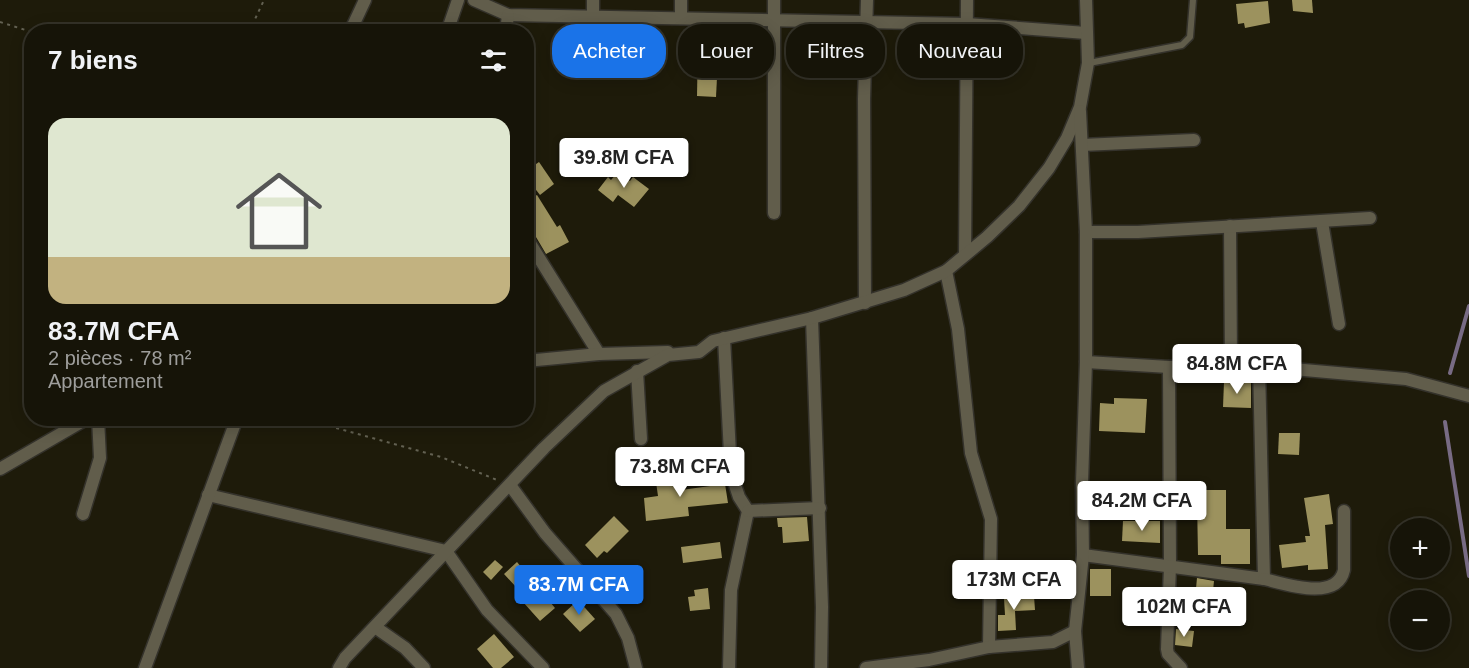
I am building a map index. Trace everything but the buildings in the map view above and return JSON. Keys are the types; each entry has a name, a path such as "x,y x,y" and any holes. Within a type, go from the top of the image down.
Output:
{"street":[{"path":"354,24 365,0"},
{"path":"450,24 458,0"},
{"path":"474,0 502,8 593,18 967,24 967,0"},
{"path":"593,0 593,18"},
{"path":"681,0 681,18"},
{"path":"774,0 774,213"},
{"path":"865,303 864,99 867,0"},
{"path":"339,668 345,658 446,551 574,418 604,391 668,355 699,352 713,341 812,318 904,290 946,271 1020,206 1067,138 1080,106 1088,63 1086,0"},
{"path":"502,8 505,24"},
{"path":"1023,28 1086,33"},
{"path":"965,255 967,78"},
{"path":"1078,668 1075,631 1083,555 1082,483 1086,362 1086,232 1080,106"},
{"path":"1082,145 1194,140"},
{"path":"1086,232 1370,218"},
{"path":"1322,222 1339,324"},
{"path":"1230,226 1231,364"},
{"path":"534,250 599,354"},
{"path":"946,271 958,329 971,453 991,519 988,647"},
{"path":"812,318 819,508 821,668"},
{"path":"724,338 731,473 739,497 748,511 731,590 729,668"},
{"path":"534,360 599,354 699,352"},
{"path":"1086,362 1169,367 1231,364 1406,379 1469,396"},
{"path":"1259,366 1264,579"},
{"path":"1169,367 1170,566 1167,649 1168,654 1181,668"},
{"path":"637,371 641,439"},
{"path":"0,469 74,426"},
{"path":"83,514 100,458 98,426"},
{"path":"145,668 234,426"},
{"path":"510,485 545,533 616,614 628,638 636,668"},
{"path":"208,495 446,551 487,610 543,668"},
{"path":"748,511 819,508"},
{"path":"1083,555 1264,579 1298,587 1327,588 1337,584 1344,570 1344,511"},
{"path":"375,627 405,648 424,668"},
{"path":"866,668 929,660 988,647 1053,642 1075,631"}],"lane":[{"path":"1088,63 1182,45 1190,37 1193,0"}],"path":[{"path":"253,24 264,0"},
{"path":"0,22 24,30"},
{"path":"329,426 441,457 510,485"}],"waterway":[{"path":"1450,373 1469,306"},
{"path":"1445,422 1469,576"}]}
